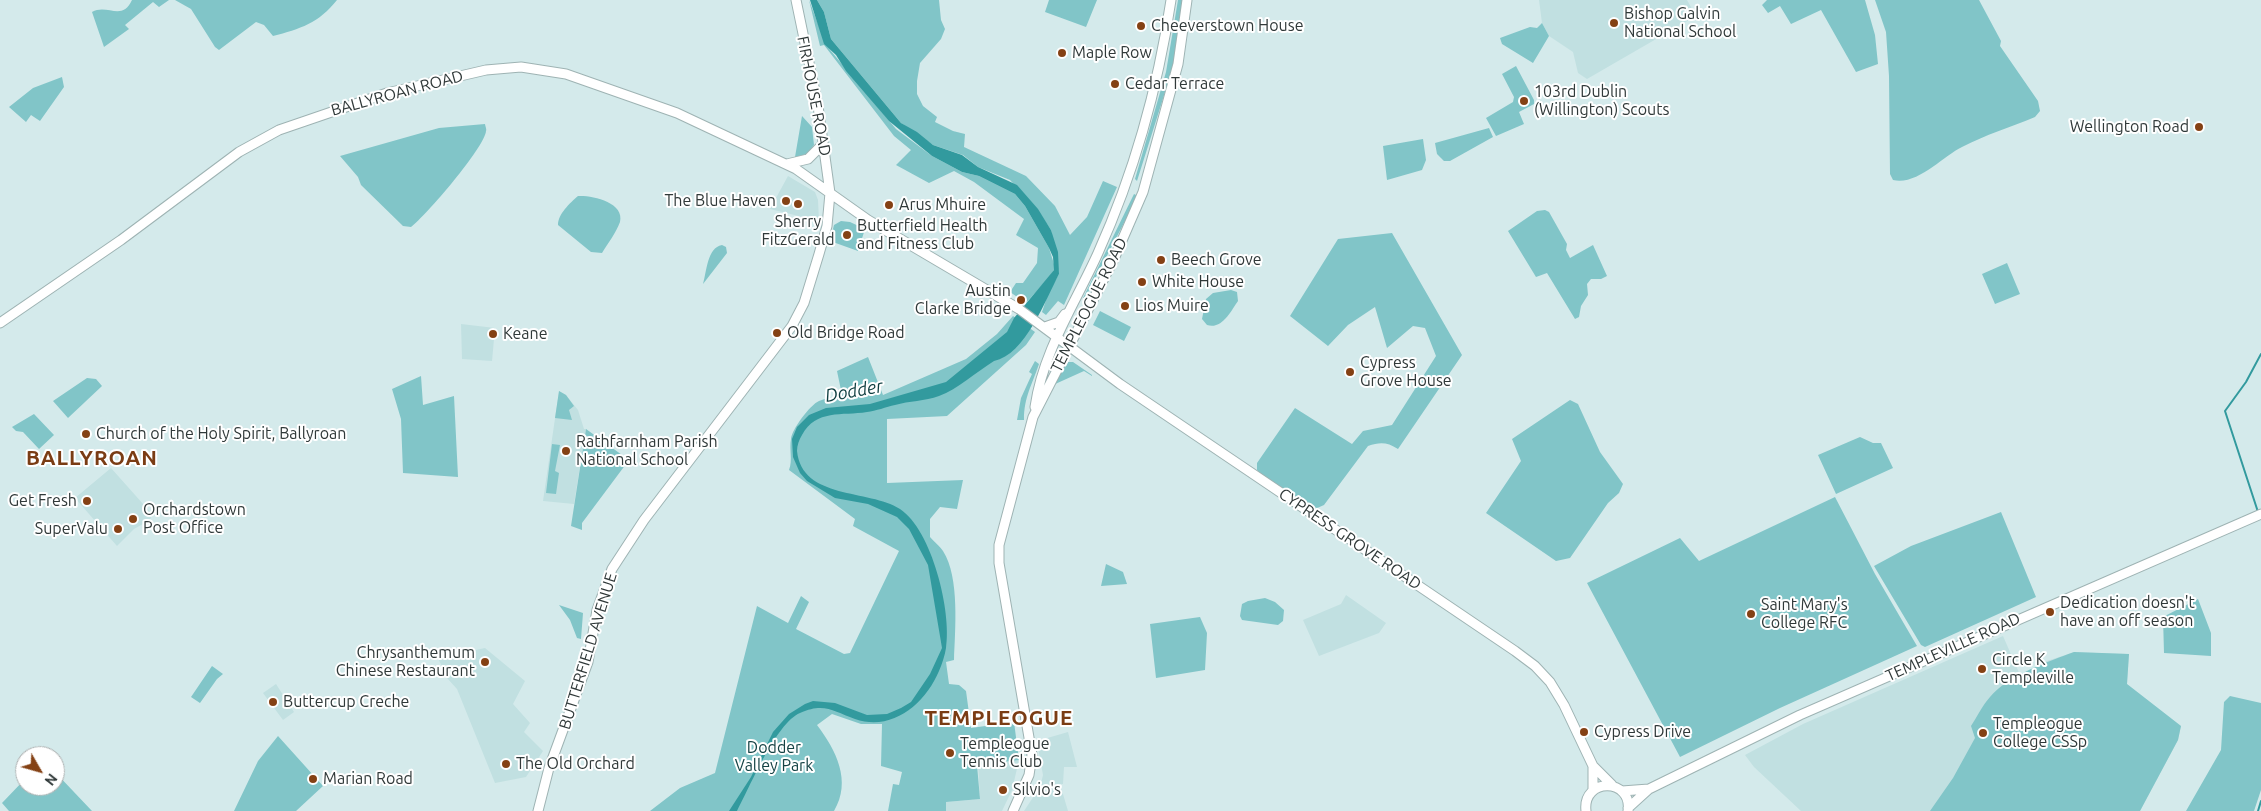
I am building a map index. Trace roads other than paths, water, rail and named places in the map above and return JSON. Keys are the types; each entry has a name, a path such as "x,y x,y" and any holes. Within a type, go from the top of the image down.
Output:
{"main road":[{"name":"FIRHOUSE ROAD","path":"796,0 818,106 830,193"},
{"name":"TEMPLEOGUE ROAD","path":"1013,811 1029,775 1032,755 999,563 999,545 1033,417 1040,376 1097,254 1126,186 1164,44 1171,0"},
{"name":"TEMPLEOGUE ROAD","path":"1033,417 1114,259 1143,192 1178,64 1188,0"},
{"name":"BALLYROAN ROAD","path":"0,323 121,240 240,152 279,130 388,93 476,72 521,67 566,74 677,113 787,164 830,193"},
{"path":"787,164 808,159 823,144"},
{"path":"1126,186 1143,192"},
{"path":"830,193 864,217 1019,309 1057,337"},
{"name":"BUTTERFIELD AVENUE","path":"538,811 549,768 585,670 597,610 612,569 644,520 798,316 805,301 827,226 830,193"},
{"path":"1045,327 1061,320 1071,307"},
{"name":"CYPRESS GROVE ROAD","path":"1057,337 1120,384 1535,666 1550,682 1564,705 1592,766 1612,785 1622,790"},
{"name":"TEMPLEVILLE ROAD","path":"1628,809 1649,789 1800,715 2261,514"},
{"name":"CYPRESS GROVE ROAD","path":"1592,766 1593,790"},
{"path":"1586,811 1586,801 1593,790 1603,785 1612,785"},
{"name":"TEMPLEVILLE ROAD","path":"1622,790 1649,789"},
{"path":"1622,790 1628,800 1628,809"}],"waterway":[{"path":"2258,512 2225,411 2246,382 2261,354"},
{"path":"2258,811 2261,801"}],"place":[{"name":"Bishop Galvin National School","path":"1614,23"},
{"name":"Cheeverstown House","path":"1141,26"},
{"name":"Maple Row","path":"1062,53"},
{"name":"Cedar Terrace","path":"1115,84"},
{"name":"103rd Dublin (Willington) Scouts","path":"1524,101"},
{"name":"Wellington Road","path":"2199,127"},
{"name":"The Blue Haven","path":"786,201"},
{"name":"Sherry FitzGerald","path":"798,204"},
{"name":"Arus Mhuire","path":"889,205"},
{"name":"Butterfield Health and Fitness Club","path":"847,235"},
{"name":"Beech Grove","path":"1161,260"},
{"name":"White House","path":"1142,282"},
{"name":"Austin Clarke Bridge","path":"1021,300"},
{"name":"Lios Muire","path":"1125,306"},
{"name":"Old Bridge Road","path":"777,333"},
{"name":"Keane","path":"493,334"},
{"name":"Cypress Grove House","path":"1350,372"},
{"name":"Church of the Holy Spirit, Ballyroan","path":"86,434"},
{"name":"Rathfarnham Parish National School","path":"566,451"},
{"name":"Get Fresh","path":"87,501"},
{"name":"Orchardstown Post Office","path":"133,519"},
{"name":"SuperValu","path":"118,529"},
{"name":"Dedication doesn't have an off season","path":"2050,612"},
{"name":"Saint Mary's College RFC","path":"1751,614"},
{"name":"Chrysanthemum Chinese Restaurant","path":"485,662"},
{"name":"Circle K Templeville","path":"1982,669"},
{"name":"Buttercup Creche","path":"273,702"},
{"name":"Cypress Drive","path":"1584,732"},
{"name":"Templeogue College CSSp","path":"1983,733"},
{"name":"Templeogue Tennis Club","path":"950,753"},
{"name":"The Old Orchard","path":"506,764"},
{"name":"Marian Road","path":"313,779"},
{"name":"Silvio's","path":"1003,790"}],"district":[{"name":"BALLYROAN","path":"92,458"},
{"name":"TEMPLEOGUE","path":"999,718"}],"water label":[{"name":"Dodder","path":"854,391"}],"park label":[{"name":"Dodder Valley Park","path":"774,757"}]}
